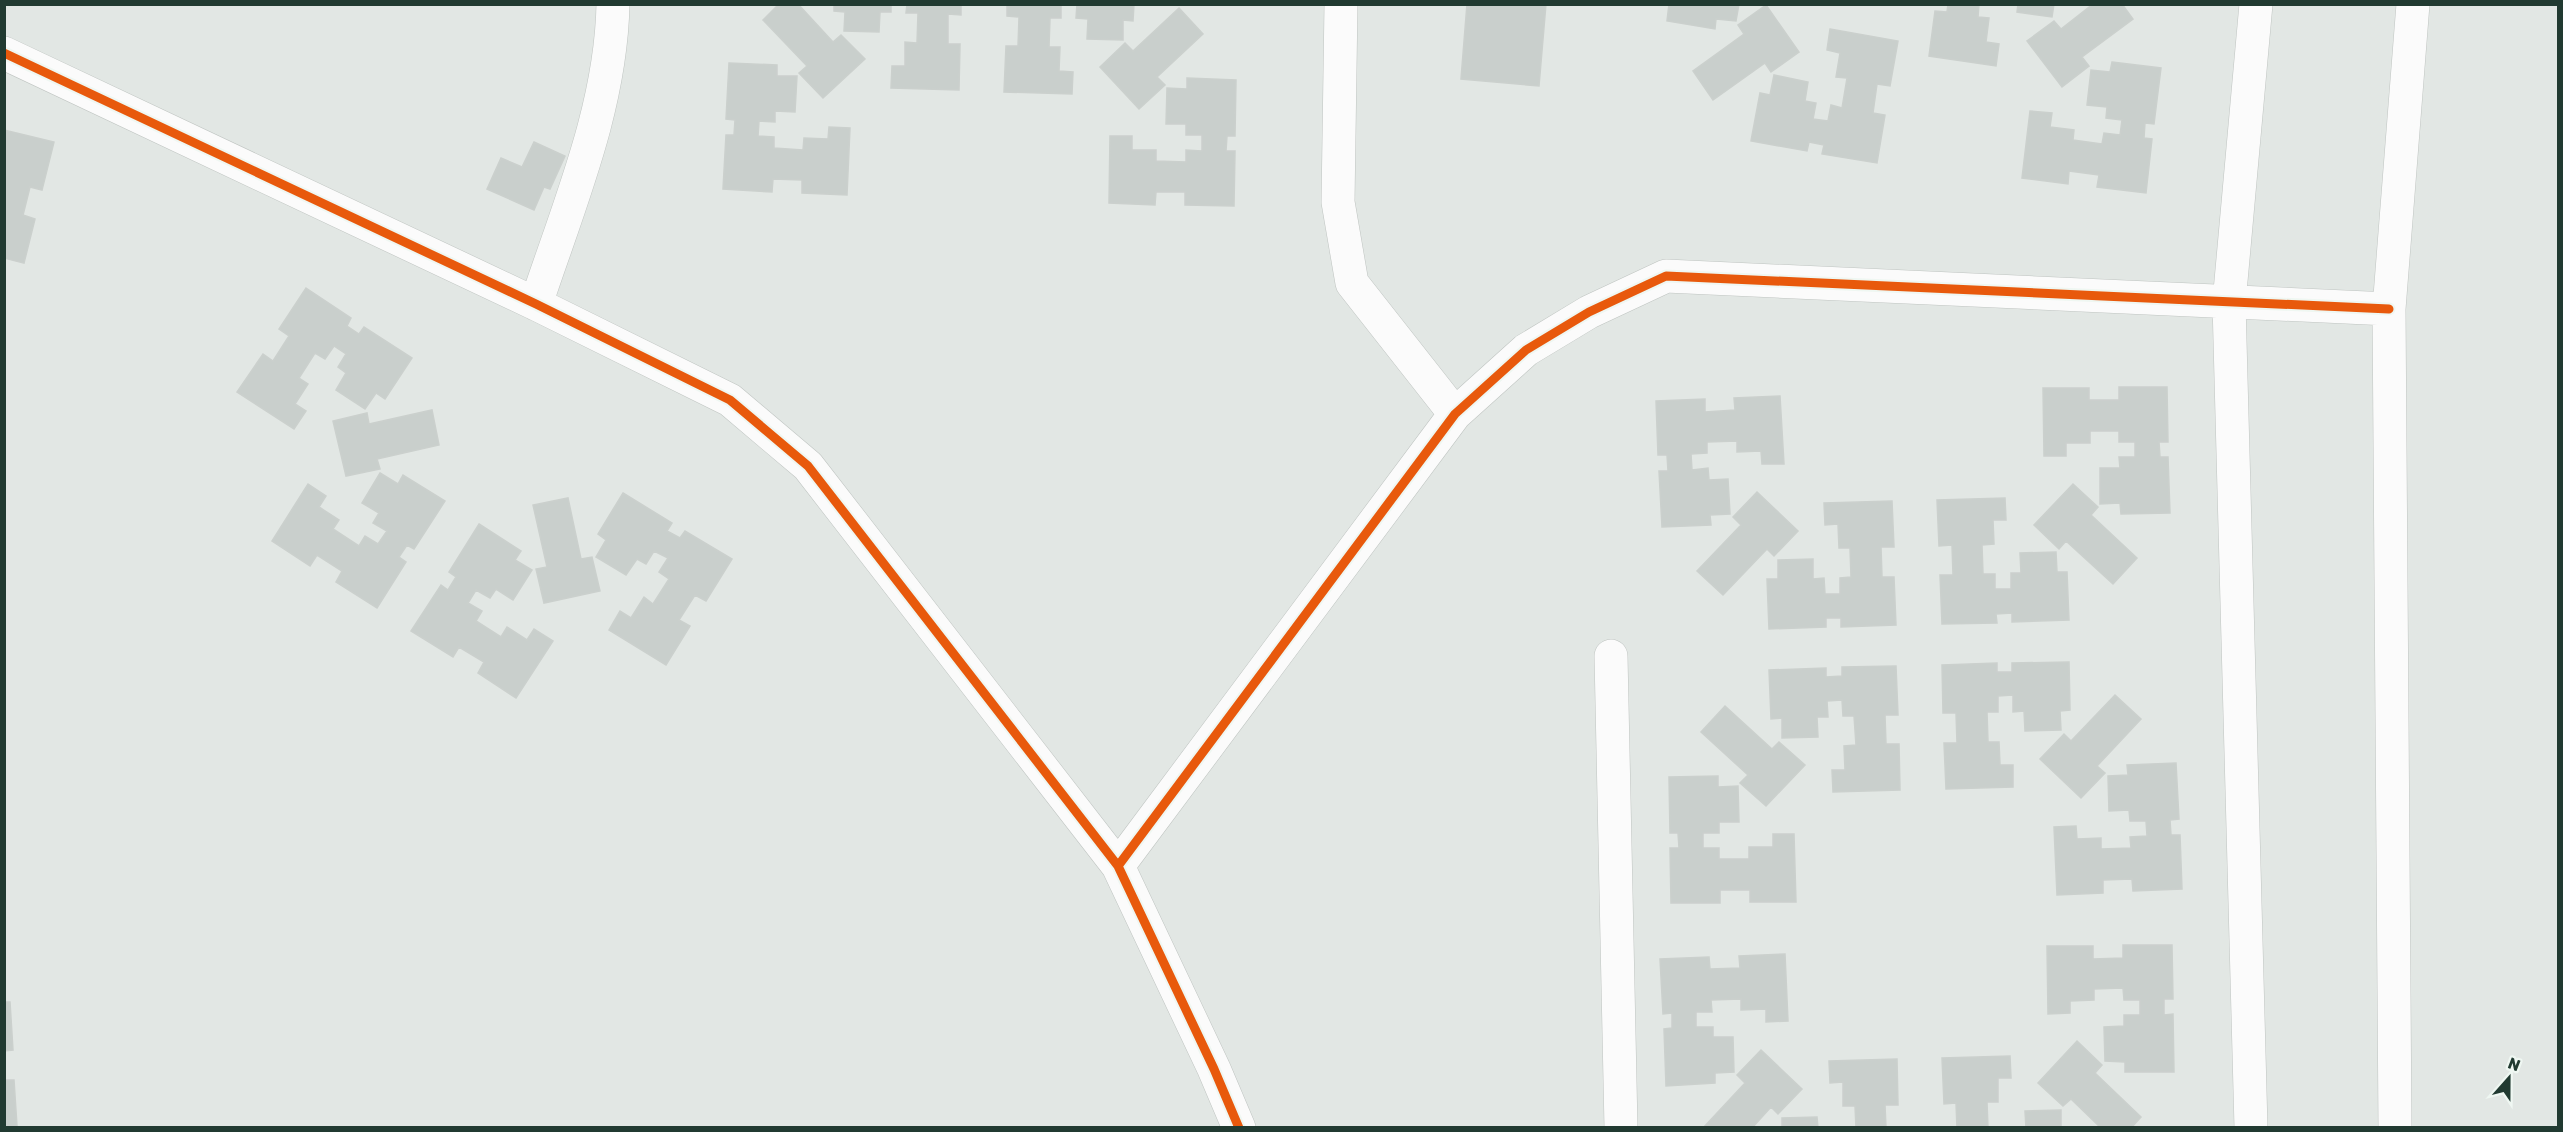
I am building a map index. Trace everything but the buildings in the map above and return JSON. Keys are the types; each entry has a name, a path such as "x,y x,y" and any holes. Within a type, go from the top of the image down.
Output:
{"street":[{"path":"536,304 599,115 613,25 614,4"},
{"path":"1341,4 1338,202 1352,283 1455,414"},
{"path":"2251,1128 2229,303 2256,4"},
{"path":"2395,1128 2389,309 2413,4"},
{"path":"4,53 536,304 730,400 808,466 1118,866 1214,1069 1239,1128"},
{"path":"1118,866 1455,414 1526,350 1589,312 1666,276 2389,309"},
{"path":"1611,656 1621,1128"}],"cycle path":[{"path":"4,53 536,304 730,400 808,466 1118,866 1214,1069 1239,1128"},
{"path":"1118,866 1455,414 1526,350 1589,312 1666,276 2389,309"}]}
